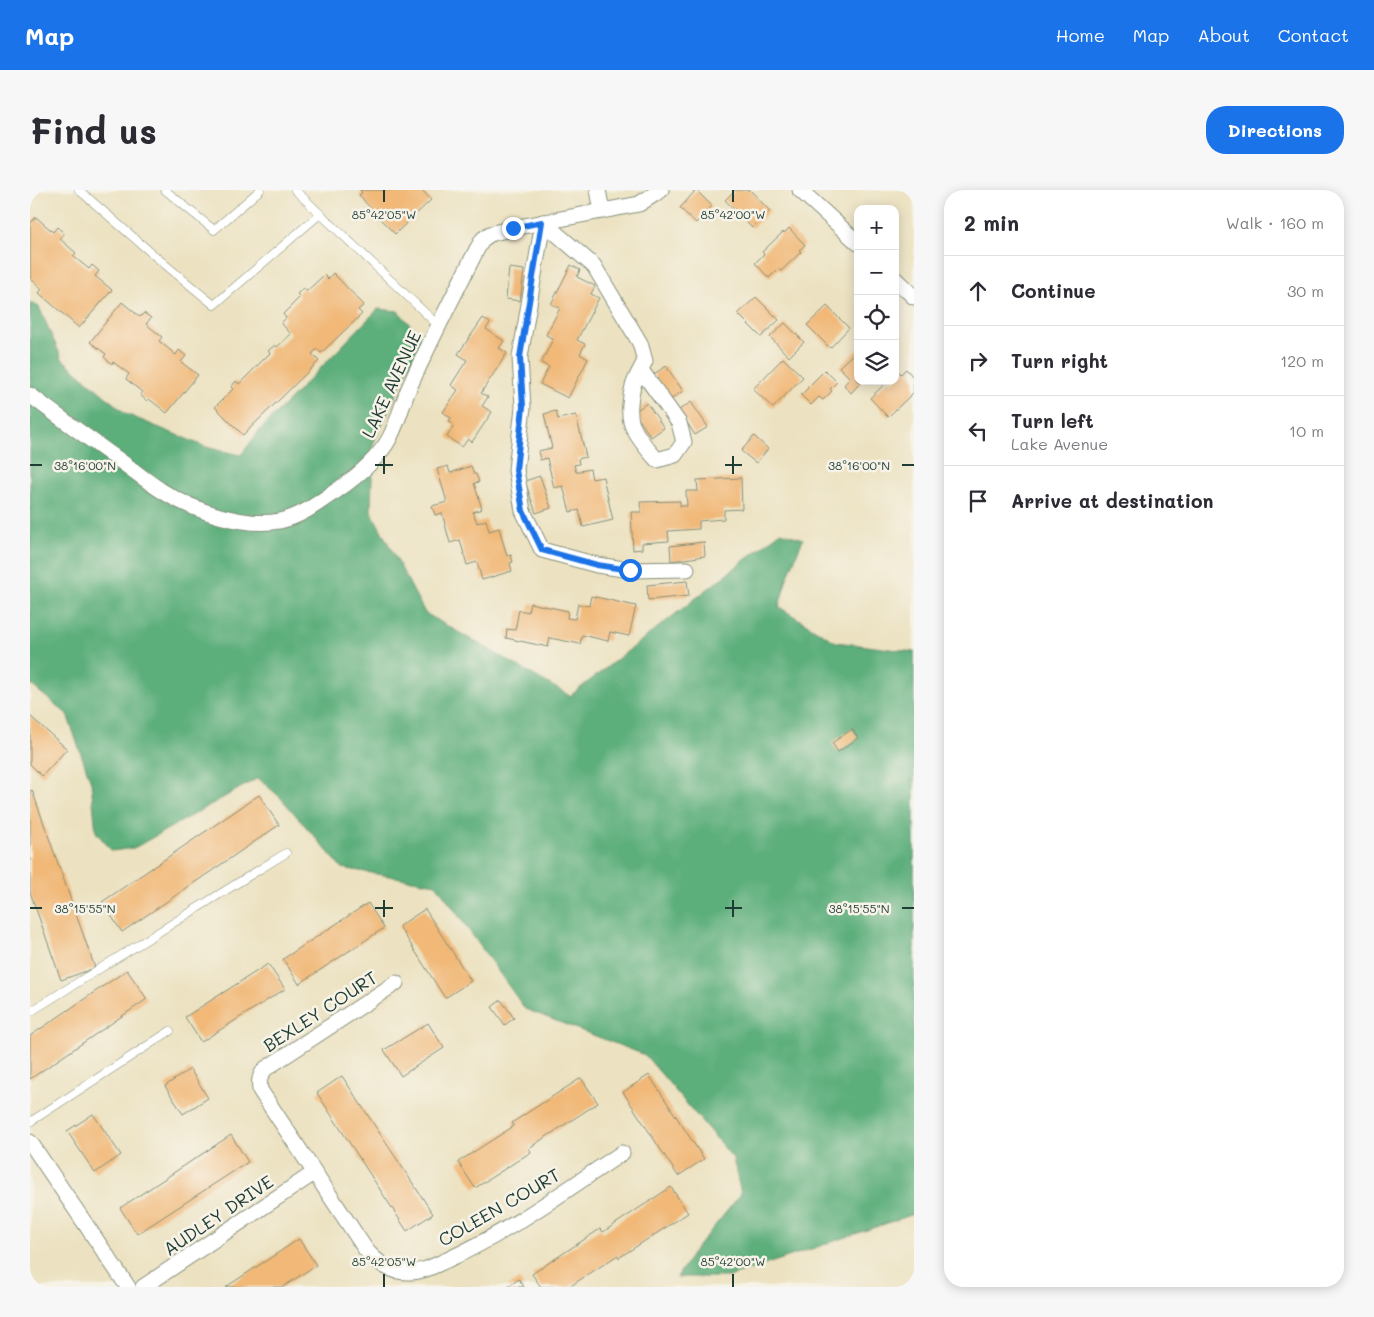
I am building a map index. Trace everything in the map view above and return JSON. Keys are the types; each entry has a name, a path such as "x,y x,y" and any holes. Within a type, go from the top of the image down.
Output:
{"street":[{"path":"598,190 602,211"},
{"name":"LAKE AVENUE","path":"30,395 162,491 192,506 223,516 262,523 281,521 307,511 338,491 361,472 387,443 408,389 483,239 490,234 513,228 639,204 661,190"},
{"path":"801,190 854,239"},
{"path":"542,222 594,266 640,343 646,361 641,370 634,385 630,408 632,424 657,460 675,455 684,442 679,423 641,370"},
{"path":"542,222 520,357 523,407 516,470 523,511 542,550 597,565 630,570 687,569"},
{"path":"899,283 914,297"},
{"name":"BEXLEY COURT","path":"314,1173 260,1090 260,1075 265,1069 396,983"},
{"path":"30,1142 128,1287"},
{"name":"COLEEN COURT","path":"314,1173 366,1250 376,1261 392,1270 409,1272 427,1269 488,1239 552,1200 622,1153"},
{"name":"AUDLEY DRIVE","path":"143,1287 314,1173"}],"lane":[{"path":"79,190 214,306 320,214"},
{"path":"165,190 214,230 260,190"},
{"path":"295,190 439,326"},
{"path":"30,1012 286,852"},
{"path":"30,1122 170,1031"}],"green space":[{"path":"30,302 39,307 62,359 126,414 206,447 241,455 260,430 378,309 398,311 422,338 373,444 371,511 425,613 570,696 781,532 803,539 786,581 779,607 836,642 914,652 914,1214 729,1277 677,1277 695,1250 741,1194 733,1158 645,1055 525,1009 436,884 342,868 280,797 258,778 134,848 112,851 96,832 91,782 67,714 30,684"}],"building":[{"path":"360,190 422,190 431,200 395,234 371,212 373,211 359,195 362,193"},
{"path":"696,190 712,206 696,223 680,208"},
{"path":"735,190 750,190 770,211 752,228 725,200"},
{"path":"36,217 53,232 57,227 63,232 64,234 60,239 76,253 73,256 89,269 92,265 99,271 95,276 112,290 79,328 39,293 42,289 30,278 30,224"},
{"path":"789,228 805,245 799,250 801,252 781,271 778,269 769,278 755,263 764,254 762,252"},
{"path":"571,265 580,270 577,277 595,286 591,294 599,298 577,340 585,344 580,354 588,359 568,398 540,384 549,367 541,363 553,339 546,335 560,308 551,304"},
{"path":"509,268 524,270 520,301 506,299"},
{"path":"333,273 364,305 358,310 362,314 321,353 317,349 312,354 319,361 243,435 215,407 233,389 231,387 236,381 239,384 270,353 268,351 275,345 277,347 291,334 281,323 286,318 283,314 300,297 297,294 303,288 307,291 324,275 328,279"},
{"path":"756,297 779,320 761,337 738,314"},
{"path":"122,302 140,317 144,313 151,318 146,324 162,337 159,341 176,355 179,350 186,356 181,362 198,375 167,413 149,399 147,401 140,395 142,392 126,379 129,374 113,362 112,364 104,357 106,354 90,342"},
{"path":"827,306 849,328 830,348 807,325"},
{"path":"483,318 490,323 486,329 504,341 499,348 507,353 481,393 488,397 482,406 492,412 472,442 468,439 462,447 447,437 454,425 449,421 451,418 443,412 458,390 451,385 467,360 458,354"},
{"path":"785,323 804,342 789,357 770,337"},
{"path":"854,353 854,385 858,385 851,393 844,385 850,378 839,367"},
{"path":"783,358 803,377 773,408 753,389"},
{"path":"666,366 683,391 670,400 654,374"},
{"path":"906,369 914,378 914,392 888,417 870,398 884,385 899,385 899,372 901,374"},
{"path":"825,370 837,382 830,389 832,391 823,400 819,397 811,405 801,395"},
{"path":"691,402 708,427 695,435 679,410"},
{"path":"647,403 664,428 651,437 634,412"},
{"path":"556,411 558,419 576,415 586,457 578,459 579,464 574,465 576,472 590,469 592,479 603,477 613,520 583,527 579,510 570,512 563,486 554,488 547,458 540,460 538,451 552,448 544,414"},
{"path":"754,436 768,449 756,463 741,451"},
{"path":"448,466 450,473 471,466 474,474 476,474 479,482 474,483 482,509 473,512 477,523 486,520 489,531 499,528 507,556 511,555 513,562 510,563 512,571 482,580 477,562 467,565 460,540 450,543 442,513 435,515 432,506 447,502 437,469"},
{"path":"540,476 551,508 536,513 525,481"},
{"path":"741,478 742,509 724,510 724,519 699,521 699,529 668,531 669,541 642,543 642,549 633,550 631,512 641,512 640,502 680,501 680,506 687,506 686,491 698,491 697,480"},
{"path":"704,542 705,556 671,561 670,546"},
{"path":"687,581 689,596 648,600 647,585"},
{"path":"591,596 636,606 629,636 610,632 608,641 582,635 580,644 550,638 548,647 506,638 507,629 515,630 519,610 528,612 530,603 568,611 567,618 575,619 578,604 589,606"},
{"path":"30,716 67,749 42,776 30,764"},
{"path":"852,729 858,738 838,752 832,743"},
{"path":"32,790 95,968 61,980 30,892 30,791"},
{"path":"259,795 279,825 122,932 102,902"},
{"path":"368,903 384,928 299,984 283,959"},
{"path":"425,909 471,981 445,998 399,926"},
{"path":"268,964 285,989 201,1042 185,1017"},
{"path":"127,970 147,999 30,1079 30,1036"},
{"path":"501,1000 514,1018 505,1025 492,1007"},
{"path":"428,1023 444,1048 401,1076 384,1050"},
{"path":"190,1069 208,1098 183,1114 165,1086"},
{"path":"649,1075 704,1159 678,1176 623,1092"},
{"path":"342,1076 433,1214 407,1231 317,1093"},
{"path":"581,1078 598,1103 529,1148 531,1152 475,1188 458,1162 514,1126 513,1122"},
{"path":"93,1114 121,1155 95,1173 67,1131"},
{"path":"231,1135 248,1162 137,1234 120,1208"},
{"path":"671,1187 688,1213 619,1258 618,1255 569,1287 541,1287 532,1274 600,1229 603,1232"},
{"path":"299,1239 316,1265 283,1287 226,1287"},
{"path":"519,1279 524,1287 507,1287"}],"route":[{"path":"513,228 542,222 520,357 523,407 516,470 523,511 542,550 597,565 630,570"}]}
